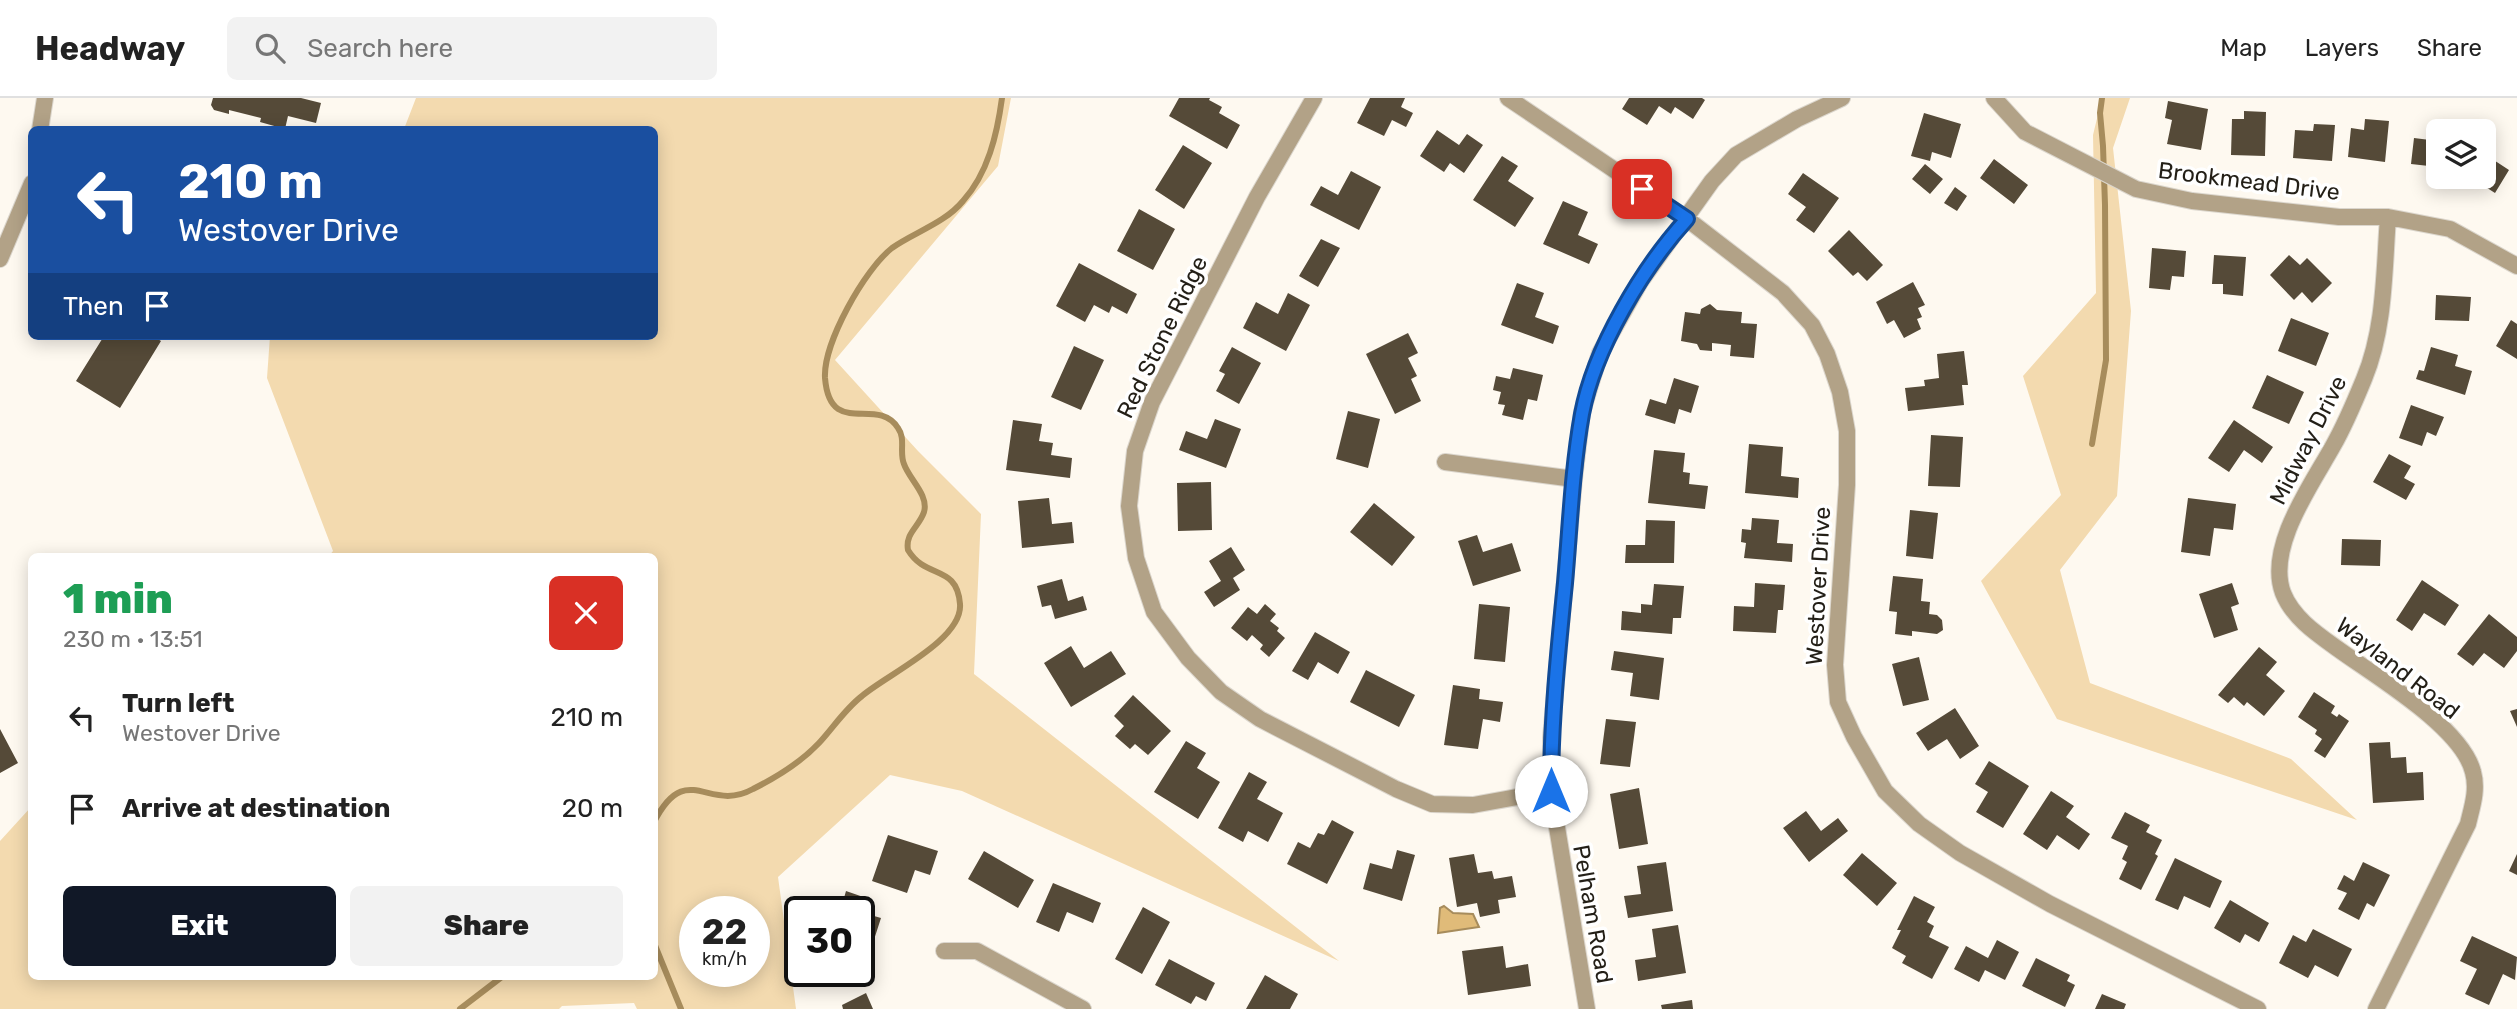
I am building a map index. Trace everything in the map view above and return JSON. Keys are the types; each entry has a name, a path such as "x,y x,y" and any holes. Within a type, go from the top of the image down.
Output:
{"street":[{"path":"41,126 45,98"},
{"name":"Red Stone Ridge","path":"1314,98 1256,198 1152,402 1135,451 1129,506 1136,558 1150,601 1154,612 1188,658 1221,692 1261,719 1396,789 1432,804 1473,805 1551,791"},
{"name":"Westover Drive","path":"1508,98 1687,219 1783,293 1812,325 1827,354 1840,392 1847,432 1847,485 1835,665 1838,702 1854,737 1885,790 1919,824 1960,853 2050,904 2258,1009"},
{"name":"Pelham Road","path":"1587,1009 1551,791 1551,738 1574,478 1583,412 1600,354 1640,282 1712,181 1736,155 1842,98"},
{"name":"Brookmead Drive","path":"1994,98 2025,132 2136,188 2192,201 2339,217 2388,217 2450,229 2517,266"},
{"path":"0,259 28,192"},
{"name":"Midway Drive","path":"2282,557 2283,544 2299,505 2335,444 2365,376 2379,330 2388,217"},
{"path":"1445,462 1574,478"},
{"name":"Wayland Road","path":"2282,557 2279,576 2284,594 2298,617 2437,721 2460,747 2473,771 2475,793 2468,824 2376,1009"},
{"path":"944,951 976,951 1083,1009"}],"shaded area":[{"path":"416,98 1011,98 998,166 835,360 918,451 981,514 974,674 1339,961 962,791 890,775 778,877 784,921 784,987 793,987 796,1009 637,1009 634,1003 562,1006 559,1009 0,1009 0,841 28,810 28,980 658,980 658,553 331,553 333,551 267,378 270,340 658,340 658,126 405,126"},
{"path":"2102,98 2130,98 2113,148 2131,311 2117,496 2060,570 2090,683 2291,759 2357,820 2057,719 1981,581 2061,495 2023,376 2096,293 2093,135"},
{"path":"1444,906 1453,913 1473,914 1479,927 1438,933 1440,908"}],"building":[{"path":"213,98 301,98 321,103 316,123 288,116 286,126 260,122 261,118 229,110 229,114 214,110 211,105"},
{"path":"1179,98 1210,98 1209,100 1222,107 1219,113 1240,125 1227,149 1169,116"},
{"path":"1370,98 1405,98 1401,107 1413,113 1406,127 1392,120 1384,136 1357,123"},
{"path":"1629,98 1705,100 1693,119 1675,107 1671,114 1659,106 1647,125 1622,109"},
{"path":"2168,101 2208,109 2201,150 2167,144 2172,120 2165,118"},
{"path":"2244,111 2266,112 2265,156 2231,155 2232,119 2244,119"},
{"path":"1924,113 1961,124 1951,158 1932,152 1930,161 1911,156"},
{"path":"2365,119 2389,121 2385,162 2348,157 2351,128 2364,130"},
{"path":"2314,124 2335,125 2332,161 2293,158 2295,130 2313,131"},
{"path":"1437,130 1459,145 1467,134 1483,145 1464,173 1450,163 1444,172 1420,156"},
{"path":"2414,138 2426,140 2426,166 2411,164"},
{"path":"1183,145 1212,163 1184,209 1155,190"},
{"path":"1502,156 1518,166 1508,181 1534,198 1515,227 1473,200"},
{"path":"1994,159 2028,185 2014,204 1980,178"},
{"path":"2496,162 2509,170 2495,193 2489,189 2496,189"},
{"path":"1925,164 1943,179 1930,194 1912,179"},
{"path":"1351,171 1381,187 1359,230 1310,205 1321,186 1338,195"},
{"path":"1803,173 1839,198 1814,233 1796,220 1806,207 1788,194"},
{"path":"1955,187 1967,196 1957,211 1944,203"},
{"path":"1563,201 1588,212 1578,235 1598,244 1589,264 1543,244"},
{"path":"1139,209 1175,229 1153,270 1117,251"},
{"path":"1849,230 1883,265 1867,281 1858,272 1853,276 1828,251"},
{"path":"1321,239 1340,248 1318,287 1299,276"},
{"path":"2152,248 2186,251 2184,277 2172,276 2170,290 2149,288"},
{"path":"2214,255 2246,257 2243,296 2223,294 2223,284 2212,284"},
{"path":"2289,255 2300,265 2307,258 2332,283 2312,303 2302,292 2294,300 2270,275"},
{"path":"1079,263 1137,294 1127,314 1112,306 1109,313 1094,305 1085,322 1056,306"},
{"path":"1913,282 1925,305 1918,308 1922,317 1917,319 1921,329 1904,338 1894,320 1887,324 1876,302"},
{"path":"1517,283 1544,293 1535,317 1559,326 1553,344 1501,325"},
{"path":"1288,293 1310,305 1286,351 1243,328 1256,302 1278,314"},
{"path":"2436,295 2471,297 2469,321 2435,320"},
{"path":"1710,304 1717,310 1742,312 1741,323 1757,324 1754,358 1730,356 1731,345 1712,343 1712,351 1700,350 1697,344 1681,341 1685,312 1700,314 1701,309"},
{"path":"2291,318 2329,333 2316,366 2278,351"},
{"path":"2511,320 2517,324 2517,359 2496,346"},
{"path":"1408,333 1418,353 1408,358 1417,376 1411,379 1421,401 1395,414 1366,354"},
{"path":"102,340 161,341 120,408 76,381"},
{"path":"1074,346 1104,360 1081,410 1051,397"},
{"path":"1232,347 1261,363 1239,404 1216,391 1225,374 1219,371"},
{"path":"2431,347 2458,355 2455,366 2472,371 2465,395 2416,379 2419,370 2424,371"},
{"path":"1964,351 1968,385 1962,385 1964,405 1908,411 1905,388 1925,386 1924,380 1939,378 1937,354"},
{"path":"1513,368 1543,375 1537,401 1528,399 1523,420 1502,415 1505,405 1498,404 1501,392 1493,390 1496,376 1510,379"},
{"path":"2267,375 2304,392 2289,424 2252,408"},
{"path":"1674,378 1699,386 1691,413 1679,409 1675,424 1645,415 1650,399 1666,404"},
{"path":"2411,405 2444,417 2436,436 2427,432 2422,446 2399,438"},
{"path":"1348,411 1380,419 1368,468 1336,459"},
{"path":"1215,419 1241,429 1226,468 1179,450 1186,431 1207,439"},
{"path":"1013,420 1042,424 1039,441 1053,443 1051,455 1072,458 1070,478 1006,470"},
{"path":"2234,420 2273,447 2262,463 2244,450 2229,472 2208,458"},
{"path":"1931,435 1963,437 1960,487 1928,486"},
{"path":"1749,444 1783,447 1781,476 1799,478 1798,498 1745,493"},
{"path":"1654,450 1685,453 1683,472 1690,473 1689,484 1708,486 1705,509 1648,503"},
{"path":"2389,454 2411,466 2404,478 2415,484 2406,500 2373,482"},
{"path":"1211,482 1212,530 1178,531 1177,483"},
{"path":"1049,498 1052,524 1072,522 1074,543 1022,548 1018,501"},
{"path":"2188,498 2236,504 2233,530 2214,528 2210,556 2181,552"},
{"path":"1374,503 1415,537 1392,566 1350,532"},
{"path":"1910,510 1938,513 1933,559 1906,556"},
{"path":"1752,518 1779,520 1777,543 1793,544 1792,562 1744,558 1746,543 1741,542 1742,529 1751,530"},
{"path":"1646,520 1675,521 1674,563 1625,563 1626,545 1645,545"},
{"path":"1477,535 1483,552 1512,543 1521,571 1473,586 1458,541"},
{"path":"2342,539 2381,540 2380,566 2341,565"},
{"path":"1231,547 1245,570 1233,578 1240,590 1214,607 1204,592 1221,581 1209,561"},
{"path":"1893,576 1923,579 1921,601 1930,602 1929,614 1937,615 1942,620 1943,630 1937,634 1912,631 1912,636 1895,634 1897,612 1889,611"},
{"path":"1062,579 1068,601 1083,596 1087,610 1055,619 1051,605 1042,607 1037,586"},
{"path":"2422,580 2459,605 2445,626 2424,613 2412,631 2396,620"},
{"path":"1755,583 1785,585 1783,610 1778,610 1776,633 1733,631 1734,606 1754,607"},
{"path":"2232,583 2239,604 2231,607 2238,630 2214,638 2199,594"},
{"path":"1654,584 1684,586 1681,618 1673,618 1672,634 1621,630 1622,611 1641,613 1641,604 1652,605"},
{"path":"1265,604 1276,614 1270,621 1279,628 1277,631 1285,638 1269,657 1260,649 1263,645 1252,635 1247,641 1231,628 1248,607 1257,614"},
{"path":"1479,604 1510,607 1505,662 1474,659"},
{"path":"2489,614 2517,637 2517,651 2504,668 2484,653 2473,666 2457,654"},
{"path":"1315,632 1350,652 1338,674 1318,662 1308,680 1292,671"},
{"path":"1071,646 1084,668 1111,651 1126,674 1071,707 1044,663"},
{"path":"2259,647 2277,662 2266,675 2285,691 2264,716 2247,702 2244,706 2234,697 2228,703 2218,695"},
{"path":"1614,651 1664,658 1659,700 1630,696 1633,673 1611,670"},
{"path":"1919,657 1929,700 1903,706 1892,664"},
{"path":"1366,670 1415,695 1399,727 1350,702"},
{"path":"1453,685 1480,689 1479,699 1503,702 1500,722 1483,719 1478,749 1444,745"},
{"path":"2314,692 2335,706 2331,713 2337,717 2339,714 2349,721 2325,758 2314,751 2322,739 2315,734 2317,730 2298,717"},
{"path":"1133,695 1171,731 1148,755 1135,744 1130,749 1115,736 1124,726 1114,716"},
{"path":"1955,708 1979,746 1960,759 1947,739 1928,751 1916,733"},
{"path":"2517,709 2517,727 2510,711"},
{"path":"1606,719 1636,722 1630,767 1600,764"},
{"path":"0,729 18,763 0,773"},
{"path":"1186,741 1206,753 1197,768 1220,782 1198,819 1154,792"},
{"path":"2390,742 2391,758 2406,757 2407,773 2423,772 2424,800 2373,803 2369,743"},
{"path":"1989,761 2029,786 2003,828 1976,812 1988,792 1975,784"},
{"path":"1249,772 1267,782 1257,799 1283,813 1268,842 1248,831 1243,842 1218,828"},
{"path":"1639,788 1648,844 1619,849 1610,794"},
{"path":"2051,791 2074,806 2066,817 2090,834 2079,850 2057,835 2047,850 2023,834"},
{"path":"1806,811 1821,831 1838,818 1848,831 1809,862 1783,828"},
{"path":"2125,812 2150,825 2146,832 2162,840 2155,854 2158,856 2141,890 2119,879 2127,862 2122,859 2128,846 2111,838"},
{"path":"1332,820 1354,832 1327,884 1287,864 1298,842 1310,848 1318,833 1324,835"},
{"path":"888,835 938,851 930,875 915,870 907,893 872,881"},
{"path":"1397,850 1415,855 1402,901 1363,889 1370,863 1392,869"},
{"path":"984,851 1034,880 1018,908 968,879"},
{"path":"1862,853 1897,883 1877,906 1843,875"},
{"path":"1474,854 1478,873 1492,871 1494,879 1512,876 1516,897 1498,900 1500,913 1480,917 1477,903 1457,907 1449,858"},
{"path":"2517,854 2517,875 2509,871"},
{"path":"2175,858 2222,881 2210,908 2184,896 2178,910 2155,900"},
{"path":"1666,862 1673,911 1628,918 1624,896 1641,894 1637,866"},
{"path":"2363,862 2390,875 2374,907 2367,903 2359,920 2338,909 2347,893 2337,889 2344,875 2354,881"},
{"path":"1053,883 1101,903 1093,923 1067,912 1059,932 1036,922"},
{"path":"846,891 860,896 845,896"},
{"path":"1914,896 1935,907 1927,922 1934,926 1929,937 1949,947 1932,979 1902,963 1906,956 1892,948 1901,930 1897,930"},
{"path":"2230,900 2269,923 2259,942 2245,934 2240,943 2214,928"},
{"path":"1143,907 1170,922 1142,974 1115,959"},
{"path":"875,916 881,918 875,937"},
{"path":"1678,925 1686,973 1638,981 1635,960 1656,957 1652,929"},
{"path":"2313,929 2352,949 2338,977 2315,965 2308,978 2279,963 2293,935 2306,942"},
{"path":"2472,936 2517,957 2515,980 2503,974 2489,1005 2465,994 2477,969 2460,961"},
{"path":"1997,940 2019,952 2005,980 1985,970 1979,982 1954,969 1966,946 1988,958"},
{"path":"1503,946 1506,968 1528,964 1531,986 1468,995 1462,951"},
{"path":"2036,958 2070,975 2067,981 2075,985 2065,1007 2022,986"},
{"path":"1169,959 1215,983 1206,1001 1196,996 1191,1004 1155,985"},
{"path":"1265,975 1298,994 1290,1009 1246,1009"},
{"path":"866,993 873,1009 843,1009 842,1005"},
{"path":"2102,994 2126,1004 2124,1009 2095,1009"},
{"path":"1692,1000 1693,1009 1662,1009 1661,1005"}],"waterway":[{"path":"658,816 677,793 688,790 723,796 737,795 788,769 819,743 856,701 937,643 958,617 960,604 958,591 953,583 923,565 908,550 910,534 922,517 925,506 921,493 906,470 898,428 889,419 878,415 845,412 836,407 829,396 825,378 826,363 838,327 858,289 881,258 901,242 948,215 972,190 990,153 1002,98"},
{"path":"2092,444 2106,360 2105,205 2100,113 2102,98"},
{"path":"658,953 681,1009"},
{"path":"460,1009 498,980"}],"route":[{"path":"1551,791 1551,738 1574,478 1583,412 1600,354 1640,282 1687,219 1642,189"}]}
